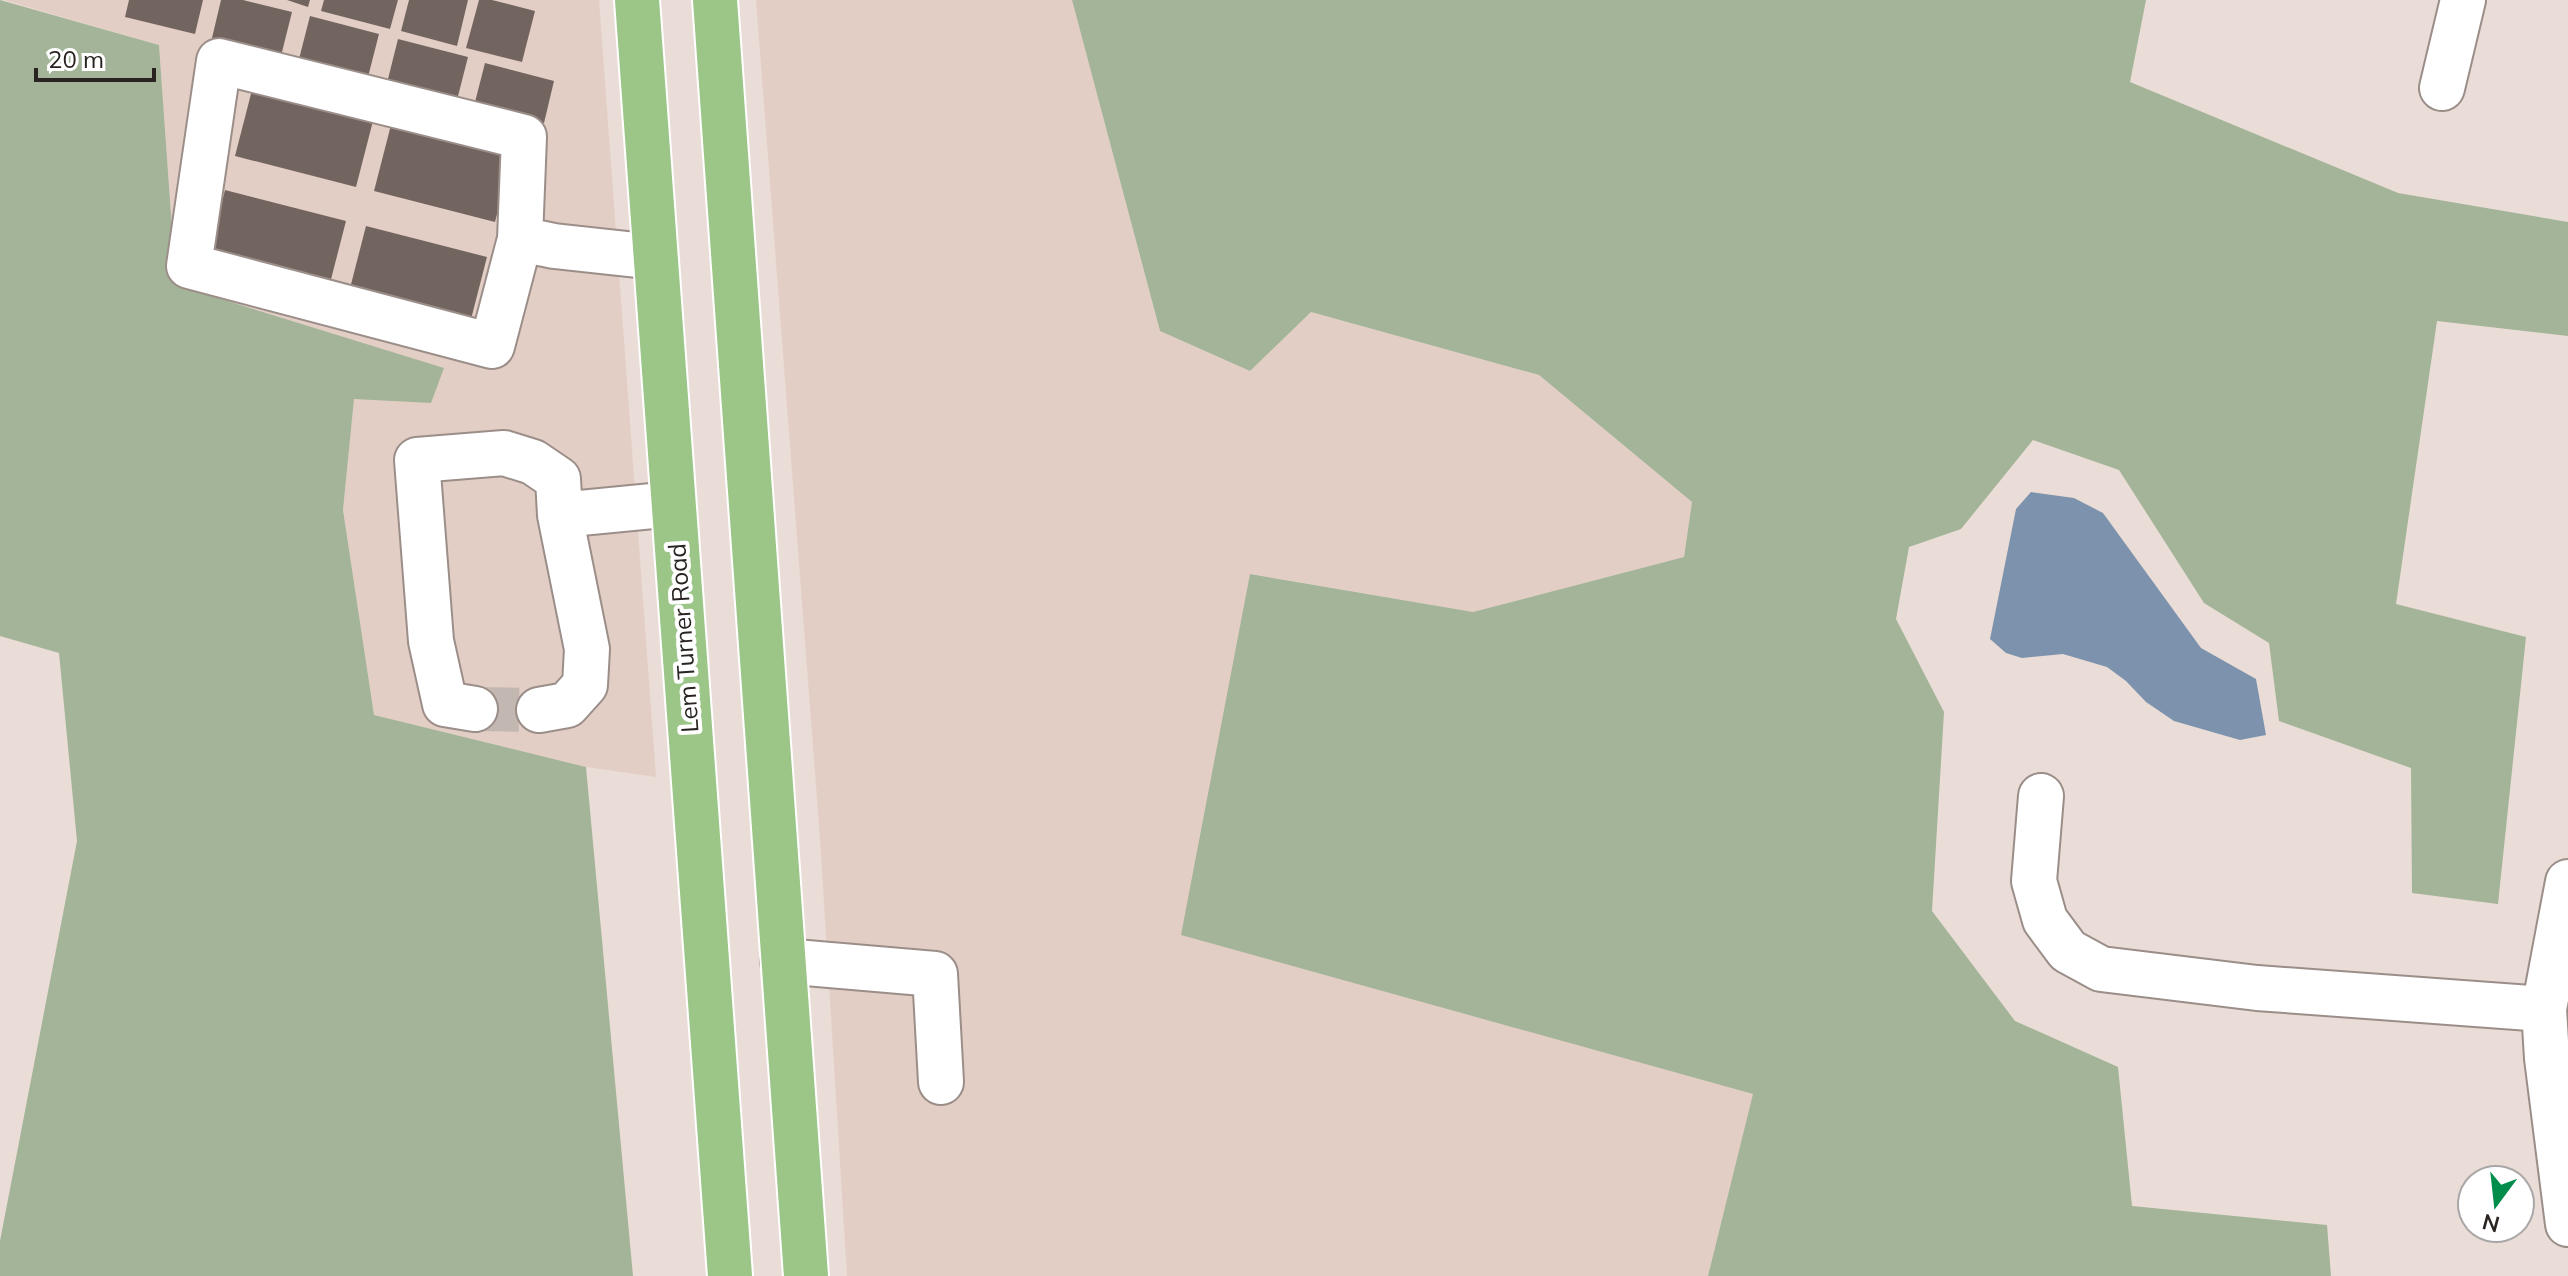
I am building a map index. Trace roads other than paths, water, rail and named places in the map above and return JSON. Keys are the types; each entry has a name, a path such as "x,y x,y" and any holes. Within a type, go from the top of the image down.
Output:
{"main road":[{"name":"Lem Turner Road","path":"637,0 730,1276"},
{"path":"715,0 806,1276"}],"street":[{"path":"2442,88 2463,0"},
{"path":"219,61 524,137 520,239 492,346 189,266 219,61"},
{"path":"520,239 554,246 655,257"},
{"path":"460,706 431,641 417,460 504,453 533,462 558,479 560,515 587,649 585,685 567,705 539,710"},
{"path":"560,515 673,504"},
{"path":"2041,796 2034,881 2045,920 2068,951 2101,969 2257,988 2544,1009"},
{"path":"2568,882 2544,1009 2547,1058 2568,1216"},
{"path":"783,961 935,974 941,1082"}],"water":[{"path":"2031,492 2074,498 2103,513 2201,648 2256,679 2266,735 2240,740 2174,721 2146,702 2107,667 2063,654 2022,658 2006,653 1990,639 2016,509"}],"tunnel":[{"path":"475,709 539,710"}]}
